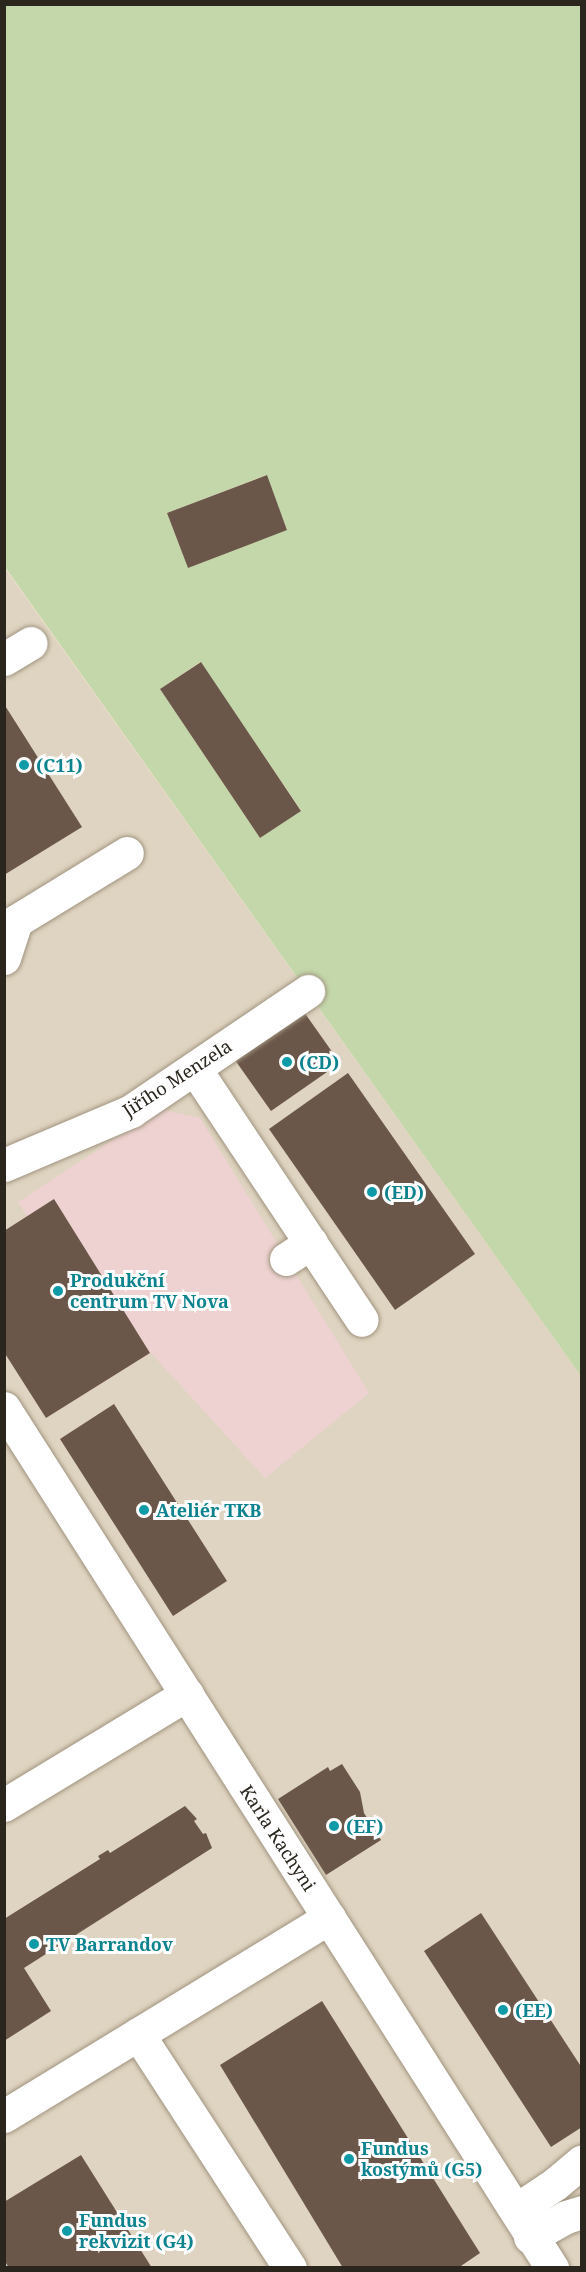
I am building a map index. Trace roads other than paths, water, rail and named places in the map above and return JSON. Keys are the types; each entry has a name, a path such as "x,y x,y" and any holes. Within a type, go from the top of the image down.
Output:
{"lane":[{"path":"4,958 16,921 127,854"},
{"name":"Jiřího Menzela","path":"4,1165 134,1117 195,1069 308,991"},
{"path":"195,1069 299,1251 362,1320"},
{"name":"Karla Kachyni","path":"4,1408 552,2268"},
{"path":"4,1805 187,1694"},
{"path":"4,2116 329,1918"},
{"path":"138,2034 290,2268"},
{"path":"524,2224 555,2184 582,2162"},
{"path":"524,2224 582,2212"}],"place":[{"name":"(C11)","path":"24,765"},
{"name":"(CD)","path":"287,1062"},
{"name":"(ED)","path":"372,1192"},
{"name":"Produkční centrum TV Nova","path":"58,1291"},
{"name":"Ateliér TKB","path":"144,1510"},
{"name":"(EF)","path":"334,1826"},
{"name":"TV Barrandov","path":"34,1944"},
{"name":"(EE)","path":"503,2010"},
{"name":"Fundus kostýmů (G5)","path":"349,2159"},
{"name":"Fundus rekvizit (G4)","path":"67,2231"}]}
